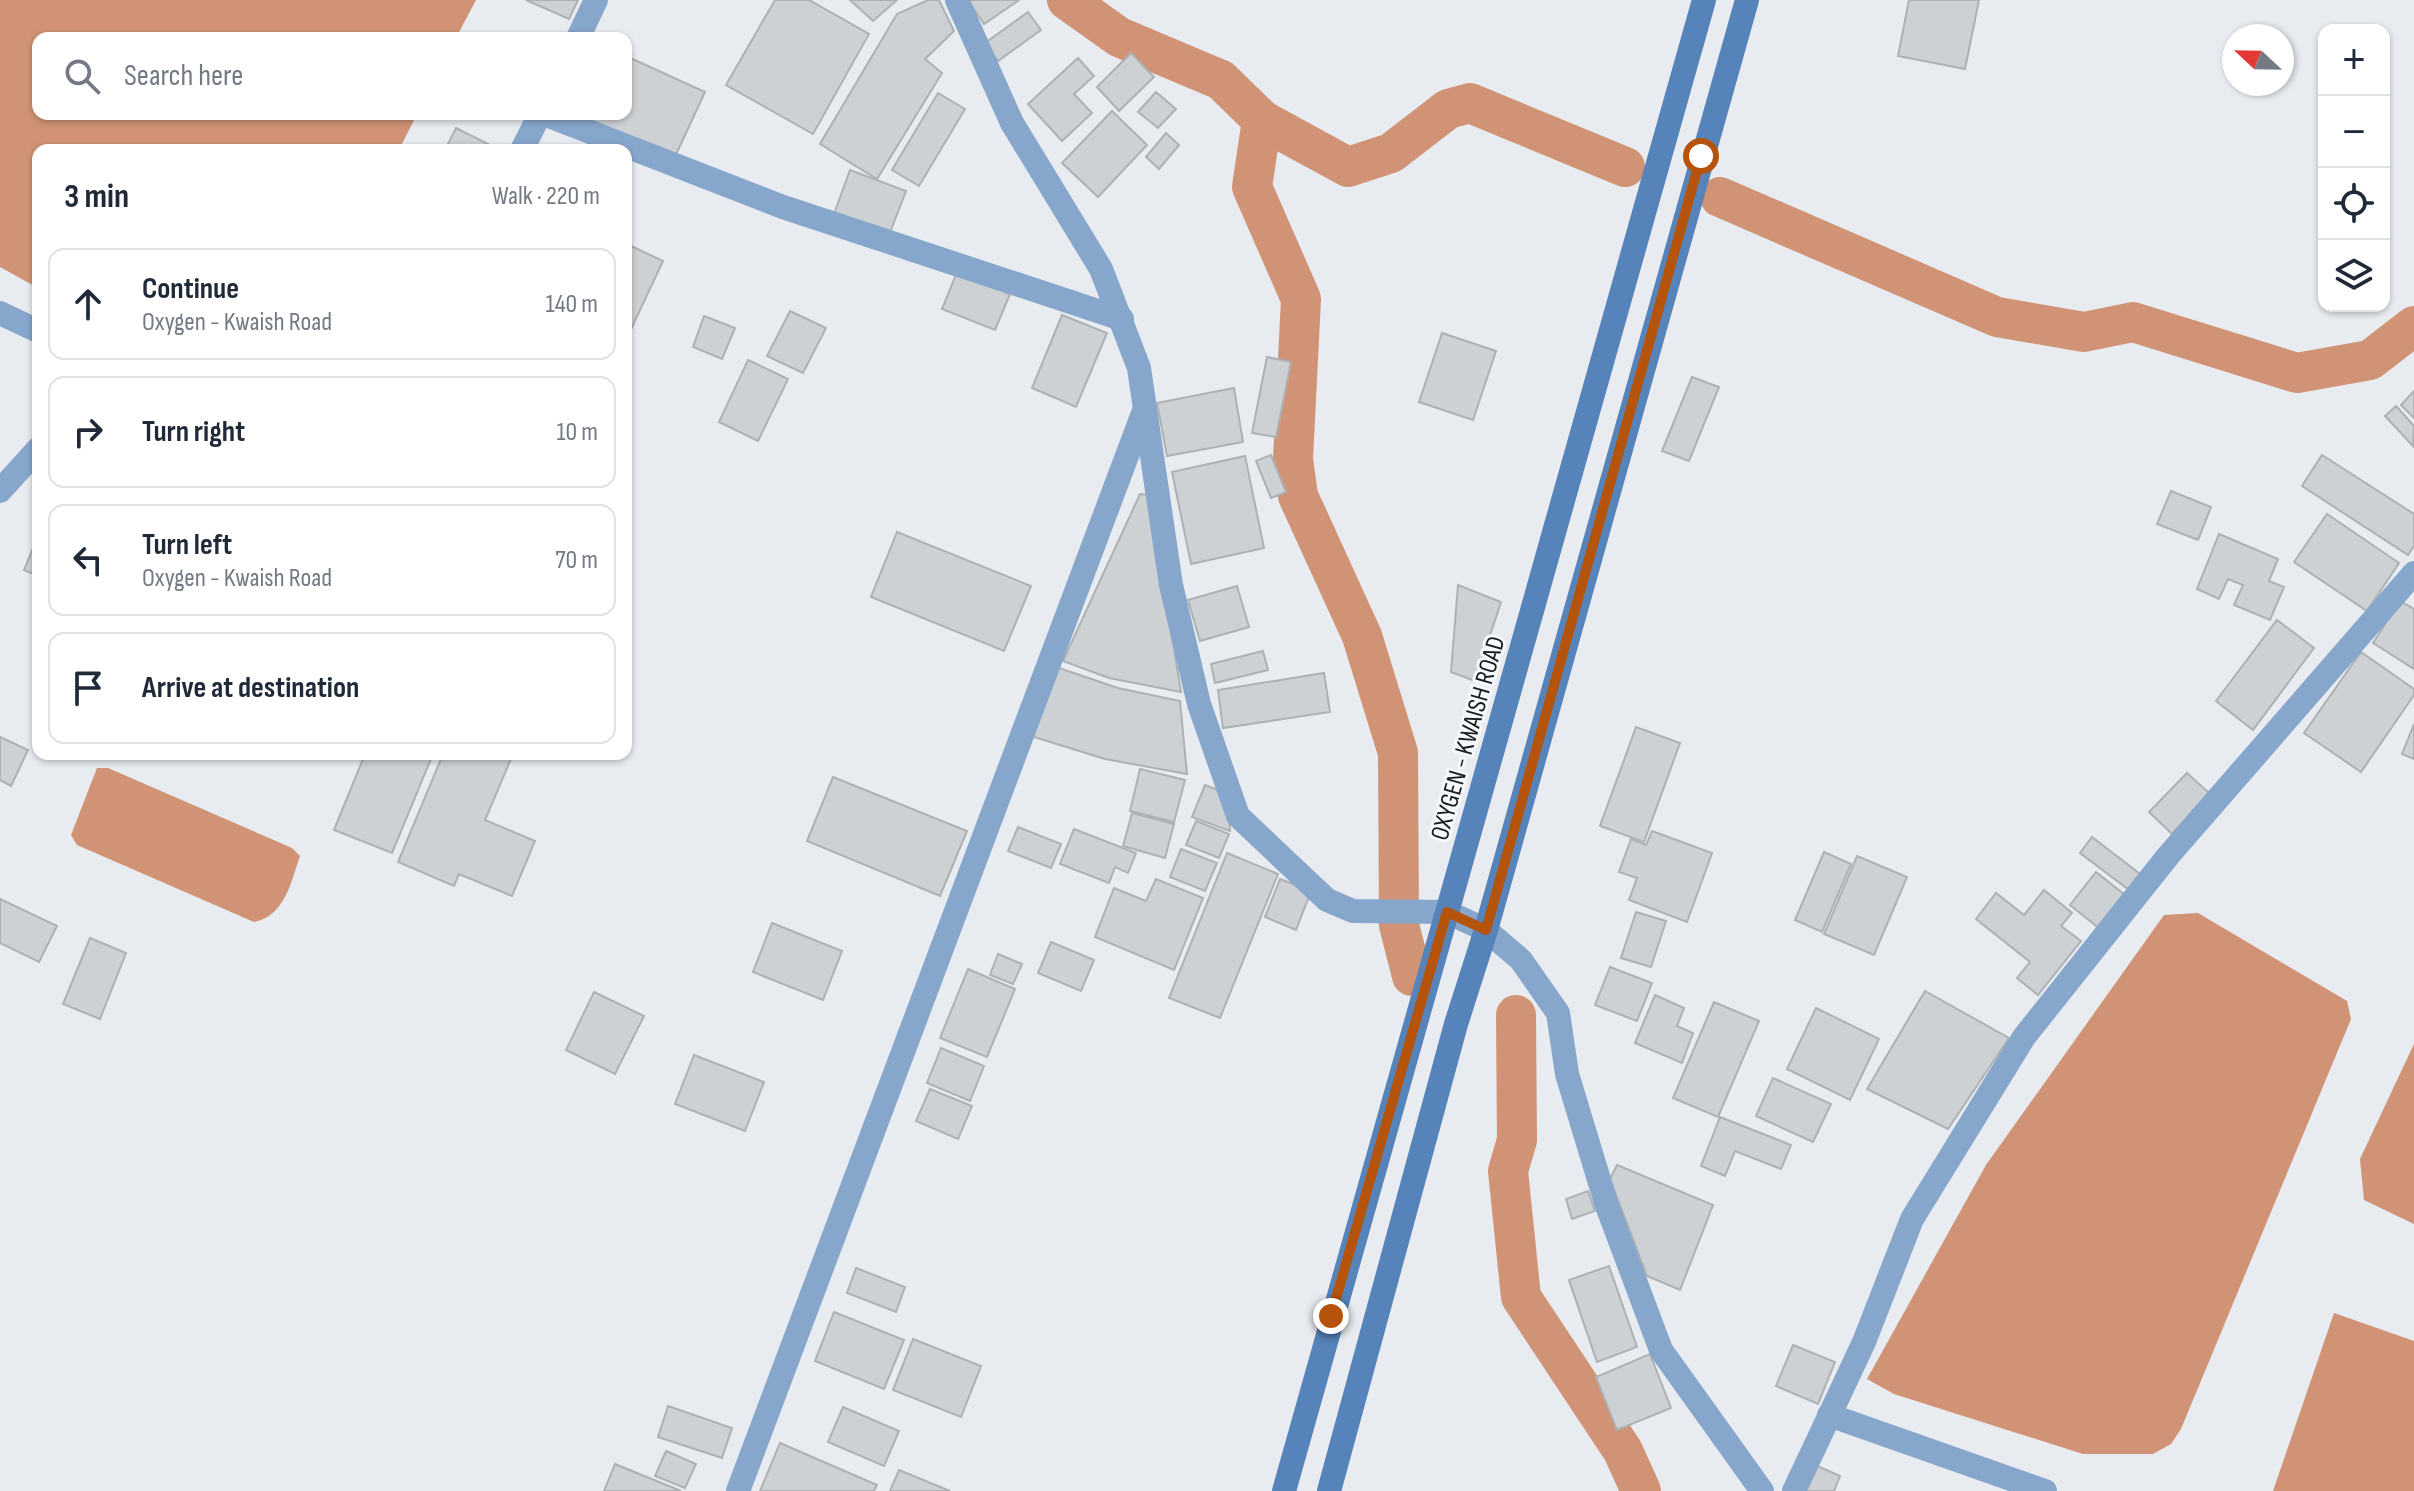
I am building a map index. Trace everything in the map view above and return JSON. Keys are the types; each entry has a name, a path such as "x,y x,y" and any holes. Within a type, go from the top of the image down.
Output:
{"main road":[{"name":"OXYGEN - KWAISH ROAD","path":"1284,1491 1441,911 1704,0"},
{"path":"1329,1491 1456,1024 1486,930 1747,0"}],"street":[{"path":"581,32 596,0"},
{"path":"957,0 1012,123 1101,269 1139,368 1171,585 1199,704 1238,816 1327,900 1353,911 1441,911 1486,930 1521,960 1558,1013 1567,1074 1598,1177 1661,1350 1762,1491"},
{"path":"525,144 539,120"},
{"path":"558,120 620,144"},
{"path":"632,149 783,207 1122,319"},
{"path":"0,313 32,328"},
{"path":"738,1491 1146,405"},
{"path":"0,491 32,456"},
{"path":"1794,1491 1864,1342 1912,1219 2024,1037 2168,856 2414,573"},
{"path":"1829,1415 2045,1491"}],"shaded area":[{"path":"0,0 476,0 459,32 32,32 32,120 414,120 402,144 32,144 32,285 0,267"},
{"path":"97,768 108,768 292,848 300,856 290,887 280,905 265,919 254,922 77,845 71,835"},
{"path":"2198,913 2347,1001 2351,1019 2181,1429 2171,1444 2153,1454 2083,1454 1894,1394 1867,1379 1986,1165 2164,915"},
{"path":"2414,1044 2414,1224 2364,1200 2360,1159"},
{"path":"2334,1313 2414,1341 2414,1491 2273,1491"}],"building":[{"path":"526,0 578,0 569,19"},
{"path":"775,0 809,0 869,34 813,134 726,85"},
{"path":"850,0 897,0 873,21"},
{"path":"928,0 939,0 954,31 925,59 942,73 877,179 820,144 897,14"},
{"path":"968,0 1019,0 984,24"},
{"path":"1909,0 1979,0 1965,69 1898,56"},
{"path":"1028,12 1041,30 998,61 985,43"},
{"path":"1131,53 1154,77 1119,111 1097,87"},
{"path":"1078,58 1094,76 1074,94 1092,113 1062,141 1028,104"},
{"path":"632,59 705,92 674,159 588,120 632,120"},
{"path":"1156,92 1176,109 1158,128 1138,112"},
{"path":"938,93 965,109 919,186 892,170"},
{"path":"1112,111 1147,145 1098,197 1062,163"},
{"path":"456,128 488,144 448,144"},
{"path":"1166,133 1179,145 1159,169 1146,157"},
{"path":"850,170 906,191 889,235 834,214"},
{"path":"632,246 663,261 632,327"},
{"path":"957,272 1010,294 995,330 942,309"},
{"path":"790,311 826,328 803,373 767,356"},
{"path":"1062,315 1107,333 1076,407 1032,388"},
{"path":"704,316 735,328 722,359 693,347"},
{"path":"1442,333 1496,351 1473,420 1419,402"},
{"path":"1267,357 1291,362 1276,437 1252,433"},
{"path":"748,360 788,379 758,441 719,422"},
{"path":"1692,377 1719,387 1689,461 1662,451"},
{"path":"1234,388 1243,442 1167,456 1157,403"},
{"path":"2414,391 2414,418 2401,405"},
{"path":"2396,406 2414,426 2413,446 2385,416"},
{"path":"1271,455 1286,492 1271,498 1256,461"},
{"path":"2322,455 2414,514 2414,546 2408,555 2302,486"},
{"path":"1245,456 1264,548 1191,564 1172,472"},
{"path":"2171,491 2211,507 2198,540 2157,524"},
{"path":"1140,494 1149,495 1181,692 1109,678 1063,661"},
{"path":"2327,514 2399,563 2367,611 2294,562"},
{"path":"897,532 1031,586 1004,651 871,597"},
{"path":"2219,534 2278,559 2269,581 2284,587 2270,620 2234,605 2243,585 2228,579 2219,599 2197,589"},
{"path":"32,551 32,573 24,570"},
{"path":"1458,585 1501,602 1475,681 1451,672"},
{"path":"1237,586 1249,627 1200,641 1188,600"},
{"path":"2400,601 2414,609 2414,669 2373,643"},
{"path":"2277,620 2314,648 2253,730 2216,701"},
{"path":"1263,651 1268,670 1215,683 1211,664"},
{"path":"2361,652 2414,689 2414,695 2361,772 2304,733"},
{"path":"1056,667 1118,688 1180,701 1187,774 1105,759 1031,736"},
{"path":"1324,673 1330,712 1223,728 1218,690"},
{"path":"2414,724 2414,759 2402,754"},
{"path":"1636,727 1680,743 1644,842 1600,826"},
{"path":"0,737 28,750 11,786 0,780"},
{"path":"363,760 431,760 392,853 334,830"},
{"path":"440,760 510,760 485,820 535,841 512,896 459,874 454,886 398,862"},
{"path":"1140,769 1185,780 1174,822 1130,811"},
{"path":"2187,773 2209,793 2172,834 2149,812"},
{"path":"833,777 967,831 940,896 807,841"},
{"path":"1205,785 1228,794 1230,831 1192,817"},
{"path":"1132,813 1174,824 1165,858 1123,846"},
{"path":"1196,821 1229,834 1219,858 1186,845"},
{"path":"1018,827 1061,844 1051,868 1008,851"},
{"path":"1074,829 1136,853 1128,873 1115,867 1109,883 1060,864"},
{"path":"1652,831 1712,853 1687,922 1629,900 1637,878 1619,872 1631,839 1646,845"},
{"path":"2092,837 2144,877 2132,892 2080,853"},
{"path":"1181,849 1217,863 1205,891 1170,877"},
{"path":"1824,852 1851,864 1822,932 1795,920"},
{"path":"1227,853 1278,874 1220,1018 1169,998"},
{"path":"1857,856 1907,877 1874,955 1824,934"},
{"path":"2096,872 2125,895 2099,928 2070,905"},
{"path":"1156,879 1203,898 1174,970 1095,937 1114,888 1146,901"},
{"path":"1280,879 1311,891 1296,930 1265,917"},
{"path":"2044,890 2072,913 2061,926 2081,941 2038,995 2017,978 2030,962 1976,919 1996,893 2024,915"},
{"path":"0,899 57,926 39,962 0,943"},
{"path":"1636,912 1666,921 1651,967 1621,958"},
{"path":"772,923 842,951 823,1000 753,972"},
{"path":"90,938 126,953 100,1019 63,1004"},
{"path":"1051,942 1094,960 1081,991 1038,973"},
{"path":"998,954 1022,964 1013,984 990,975"},
{"path":"1610,967 1652,983 1637,1021 1595,1005"},
{"path":"968,969 1015,989 987,1057 940,1038"},
{"path":"1925,991 2009,1038 1948,1129 1867,1089"},
{"path":"594,992 644,1016 615,1074 566,1050"},
{"path":"1655,995 1684,1008 1677,1026 1693,1033 1682,1063 1635,1043"},
{"path":"1714,1002 1759,1021 1718,1117 1673,1098"},
{"path":"1816,1008 1879,1039 1850,1100 1787,1069"},
{"path":"941,1048 984,1066 970,1101 927,1083"},
{"path":"694,1055 764,1082 745,1131 675,1104"},
{"path":"1773,1078 1831,1104 1813,1142 1756,1116"},
{"path":"930,1089 972,1106 958,1139 916,1121"},
{"path":"1720,1117 1791,1145 1781,1169 1735,1151 1725,1176 1701,1166"},
{"path":"1617,1165 1713,1205 1680,1290 1647,1276 1610,1179"},
{"path":"1588,1191 1595,1211 1572,1219 1566,1199"},
{"path":"1609,1266 1637,1347 1597,1362 1569,1280"},
{"path":"856,1268 905,1287 896,1312 847,1293"},
{"path":"834,1312 904,1340 884,1389 815,1361"},
{"path":"913,1339 981,1366 961,1417 893,1390"},
{"path":"1793,1345 1835,1362 1818,1404 1776,1386"},
{"path":"1650,1354 1671,1408 1617,1430 1596,1377"},
{"path":"668,1406 732,1428 722,1458 658,1437"},
{"path":"843,1407 899,1431 884,1466 828,1442"},
{"path":"780,1443 877,1485 874,1491 760,1491"},
{"path":"666,1451 696,1464 685,1488 655,1476"},
{"path":"615,1464 681,1491 604,1491"},
{"path":"1815,1465 1840,1476 1834,1491 1804,1491"},
{"path":"899,1470 950,1491 890,1491"}],"waterway":[{"path":"1067,0 1119,37 1221,80 1262,120 1252,187 1301,299 1293,459 1298,496 1362,636 1398,753 1399,925 1412,976"},
{"path":"1262,120 1348,167 1391,153 1448,109 1470,103 1625,167"},
{"path":"1720,197 1997,317 2084,332 2133,322 2297,373 2370,360 2414,326"},
{"path":"1516,1015 1517,1140 1508,1171 1521,1297 1623,1451 1641,1491"}],"route":[{"path":"1331,1316 1447,912 1486,930 1701,156"}]}
